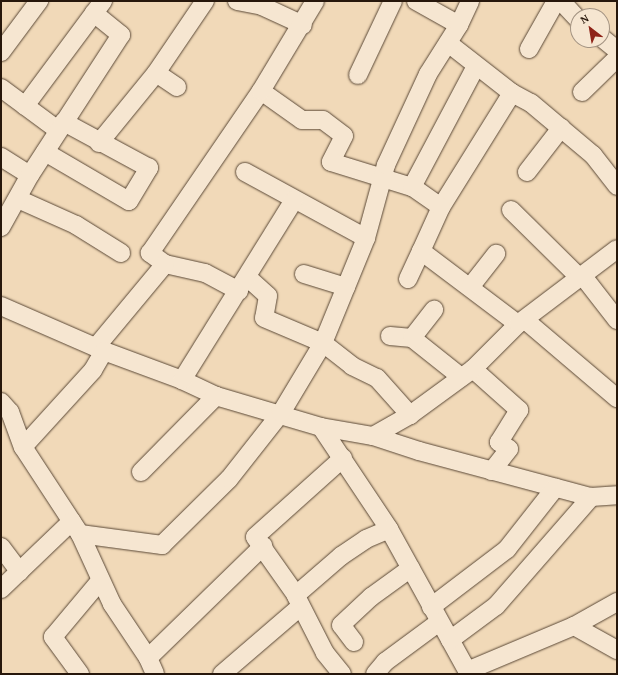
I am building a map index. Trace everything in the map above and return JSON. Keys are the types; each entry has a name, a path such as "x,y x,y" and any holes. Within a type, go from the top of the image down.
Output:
{"street":[{"path":"1,52 39,1"},
{"path":"99,142 156,72 206,1"},
{"path":"237,1 263,4 303,25"},
{"path":"315,1 303,25 261,91 150,253 165,264 205,273 243,284 268,296 264,318 323,343 352,366 377,378 410,415"},
{"path":"358,75 393,1"},
{"path":"416,1 459,25"},
{"path":"76,527 162,545 230,479 281,414 323,343 366,238 386,165 428,74 459,25 470,1"},
{"path":"529,49 556,1"},
{"path":"561,1 570,11"},
{"path":"1,227 18,200 30,175 121,35 98,7 25,106"},
{"path":"448,43 512,93 531,102 593,155 617,186"},
{"path":"582,92 617,58"},
{"path":"412,187 476,66"},
{"path":"156,72 177,86"},
{"path":"1,88 25,106 61,126 99,142 149,168 129,200 45,152"},
{"path":"261,91 302,120 323,120 344,136 331,162 412,187 441,208"},
{"path":"408,279 441,208 512,93"},
{"path":"527,172 561,128"},
{"path":"1,157 30,175"},
{"path":"245,172 366,238"},
{"path":"18,200 76,225 122,253"},
{"path":"182,380 294,200"},
{"path":"510,210 581,277 617,320"},
{"path":"373,436 410,415 467,373 522,322 617,249"},
{"path":"421,251 522,322 617,398"},
{"path":"471,286 496,254"},
{"path":"23,447 93,370 100,349 165,264"},
{"path":"304,274 346,287"},
{"path":"1,306 100,349 182,380 216,396 321,427 373,436 418,451 591,497 617,495"},
{"path":"412,338 434,310"},
{"path":"390,336 412,338 467,373 520,410 499,442 509,449 492,471"},
{"path":"141,472 216,396"},
{"path":"1,402 10,412 23,447 76,527 112,604 151,666 263,546"},
{"path":"321,427 389,529 435,615 468,672 574,626 617,602"},
{"path":"342,674 325,653 298,601 256,537 343,458"},
{"path":"384,670 435,615 507,549 555,488"},
{"path":"450,640 496,606 591,497"},
{"path":"1,589 76,527"},
{"path":"222,674 298,601 341,556 366,539 389,529"},
{"path":"1,547 20,572"},
{"path":"354,642 341,625 371,597 411,568"},
{"path":"80,674 53,637 100,581"},
{"path":"574,626 617,650"}]}
